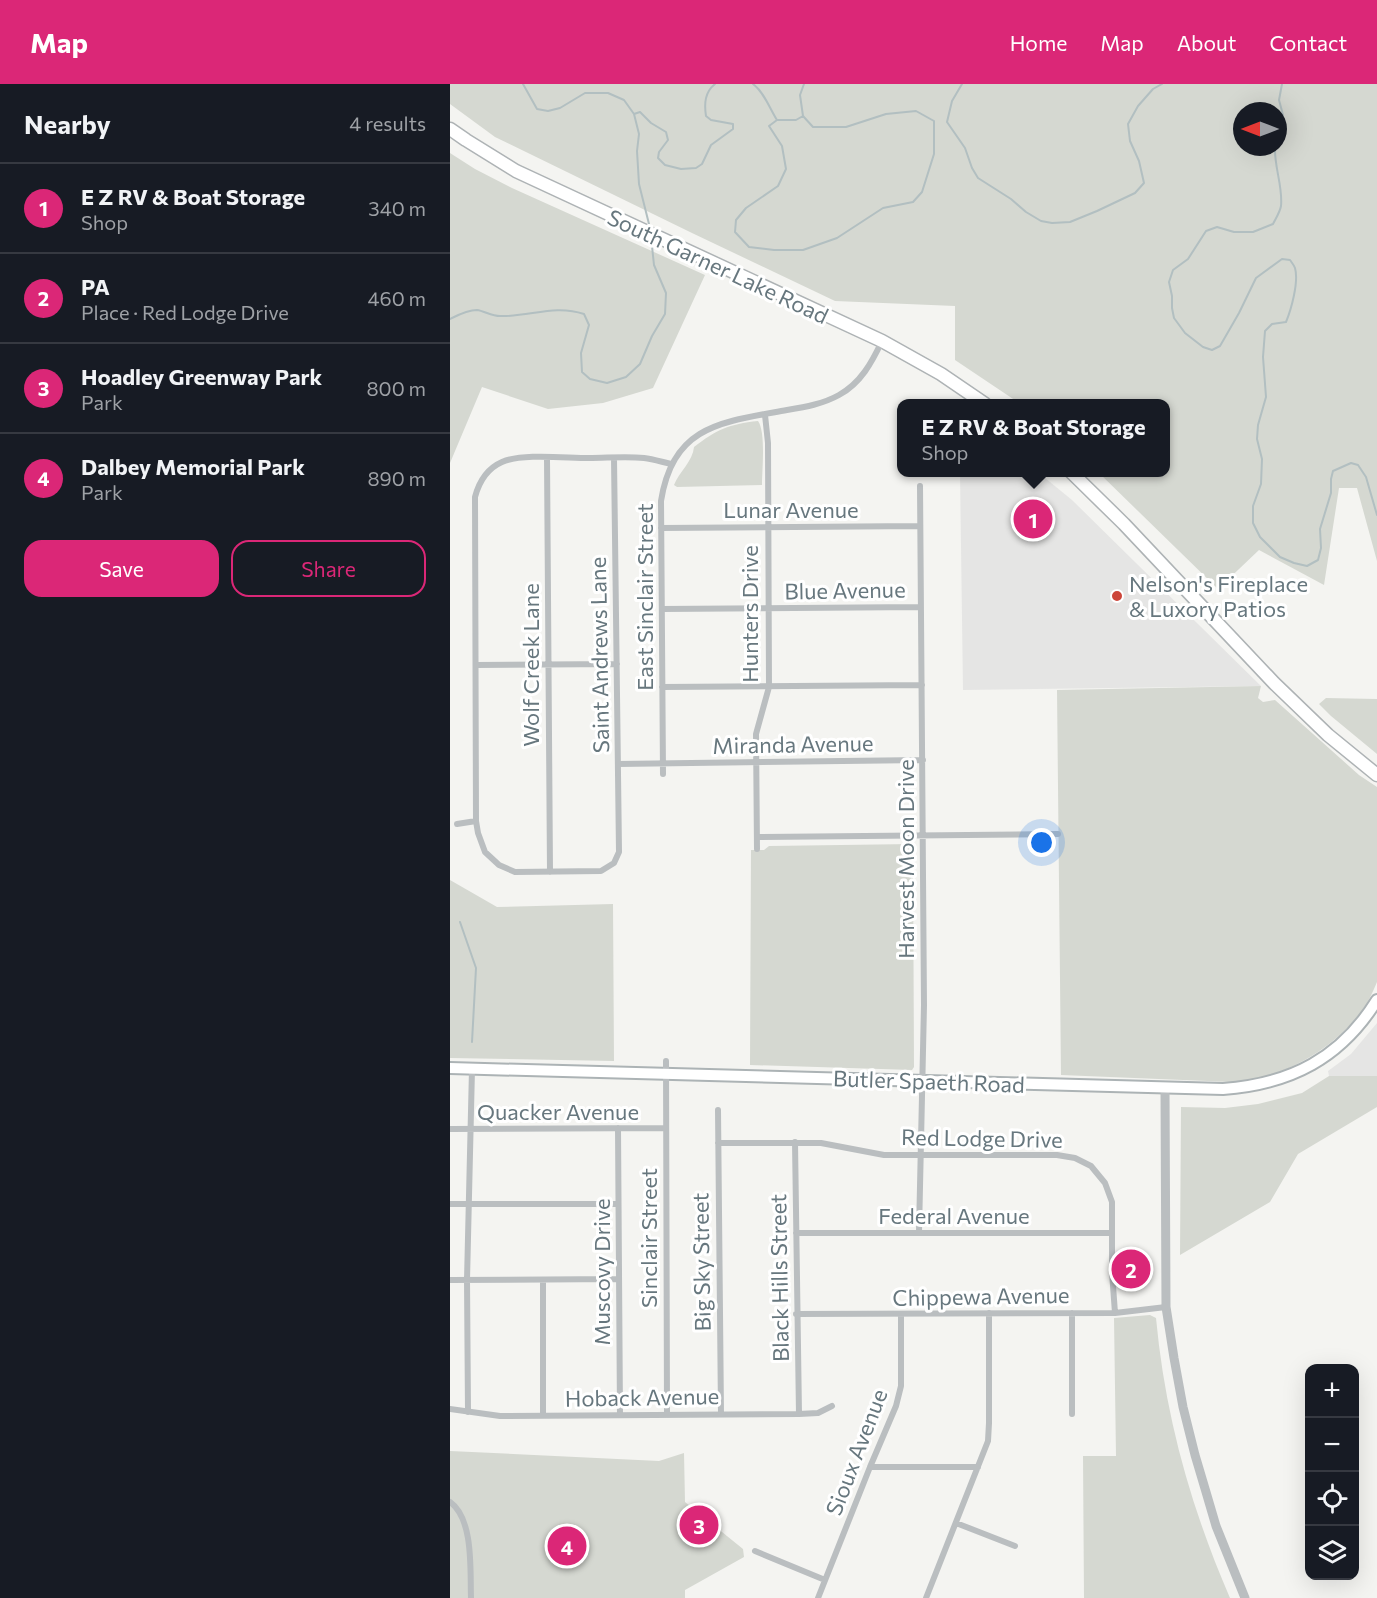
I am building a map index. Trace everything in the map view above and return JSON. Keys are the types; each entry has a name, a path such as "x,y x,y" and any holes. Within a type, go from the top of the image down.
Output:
{"main road":[{"name":"South Garner Lake Road","path":"450,129 516,171 882,341 941,374 978,399"},
{"path":"1076,477 1124,524 1281,690 1328,735 1377,774"},
{"name":"Butler Spaeth Road","path":"450,1068 922,1082 1244,1088 1290,1075 1305,1069 1325,1056 1363,1021 1377,1000"}],"street":[{"name":"East Sinclair Street","path":"663,774 661,501 664,482 671,464 681,449 698,434 718,425 816,405 841,394 866,372 882,341"},
{"name":"Hunters Drive","path":"757,849 756,734 769,687 768,443 765,415"},
{"path":"550,872 515,872 499,865 485,852 478,832 475,497 479,484 488,471 514,458 645,458 671,464"},
{"name":"Wolf Creek Lane","path":"547,458 550,872"},
{"name":"Saint Andrews Lane","path":"550,872 601,871 614,864 619,852 614,458"},
{"name":"Harvest Moon Drive","path":"920,486 924,1005 920,1232"},
{"name":"Lunar Avenue","path":"661,528 920,526"},
{"name":"Blue Avenue","path":"662,609 921,607"},
{"path":"476,665 617,664"},
{"path":"662,687 922,685"},
{"name":"Miranda Avenue","path":"618,765 923,760"},
{"path":"457,824 477,821"},
{"path":"757,837 1058,834"},
{"name":"Sinclair Street","path":"666,1061 667,1414"},
{"path":"468,1412 467,1280 472,1069"},
{"path":"1165,1088 1166,1307 1181,1397 1195,1455 1216,1526 1245,1598"},
{"name":"Big Sky Street","path":"718,1110 721,1414"},
{"name":"Muscovy Drive","path":"618,1128 620,1415"},
{"name":"Quacker Avenue","path":"450,1129 666,1128"},
{"name":"Black Hills Street","path":"795,1142 799,1414"},
{"name":"Red Lodge Drive","path":"718,1143 821,1143 884,1155 1057,1155 1075,1158 1091,1166 1105,1183 1112,1202 1112,1272 1115,1313"},
{"path":"450,1204 618,1204"},
{"name":"Federal Avenue","path":"796,1233 1112,1233"},
{"path":"450,1280 619,1279"},
{"path":"543,1280 543,1416"},
{"name":"Chippewa Avenue","path":"796,1314 1115,1313 1166,1307"},
{"path":"926,1598 988,1441 989,1313"},
{"path":"1072,1313 1072,1414"},
{"name":"Sioux Avenue","path":"818,1598 896,1406 901,1386 901,1315"},
{"name":"Hoback Avenue","path":"450,1409 500,1416 799,1414 818,1413 832,1406"},
{"path":"870,1467 978,1467"},
{"path":"450,1502 455,1506 467,1530 471,1598"},
{"path":"956,1523 1015,1546"},
{"path":"754,1551 825,1580"}],"shaded area":[{"path":"450,84 1377,84 1377,561 1357,488 1339,488 1324,585 1259,550 1218,589 1103,477 1170,477 1170,399 1013,399 955,360 955,306 835,301 495,137 450,104"},
{"path":"450,153 512,188 705,275 653,388 603,403 548,409 482,387 450,463"},
{"path":"758,421 763,442 762,485 677,487 674,485 691,457 694,447 723,429"},
{"path":"960,477 1044,477 1072,500 1261,686 963,690"},
{"path":"1261,686 1258,698 1263,702 1275,700 1359,775 1377,787 1377,982 1370,998 1345,1030 1318,1052 1287,1069 1255,1079 1232,1082 1061,1075 1057,690"},
{"path":"1326,698 1377,699 1377,754 1319,704"},
{"path":"913,844 914,1067 912,1070 750,1065 751,850 764,850 769,846"},
{"path":"450,880 497,907 613,904 614,1061 450,1058"},
{"path":"1377,1023 1377,1076 1329,1076 1328,1071 1351,1054"},
{"path":"1329,1076 1377,1076 1377,1107 1298,1154 1270,1202 1180,1255 1181,1107 1225,1108 1258,1104 1302,1093"},
{"path":"1150,1315 1156,1318 1166,1390 1182,1461 1203,1530 1230,1598 1084,1598 1083,1456 1116,1456 1114,1318"},
{"path":"450,1451 659,1461 684,1453 685,1502 743,1549 744,1557 685,1590 685,1598 450,1598"}],"waterway":[{"path":"523,84 537,109 548,111 560,108 585,93 608,93 624,100 634,114 639,134 637,151 639,184 650,228"},
{"path":"634,114 640,112 651,123 666,132 668,140 659,152 658,158 665,165 681,169 696,168 702,164 711,145 733,129 733,124 711,120 706,116 706,98 715,84"},
{"path":"753,84 764,96 777,120 796,120 803,116 800,95 804,84"},
{"path":"962,84 952,101 947,122 965,148 978,178 1011,199 1026,212 1041,221 1052,223 1070,222 1097,211 1135,193 1144,183 1139,161 1130,141 1128,124 1138,106 1153,89 1162,84"},
{"path":"1280,102 1282,84"},
{"path":"777,120 769,126 782,146 786,169 778,186 746,208 736,220 735,232 749,247 803,250 837,238 883,208 913,202 922,192 934,154 934,121 916,111 886,114 846,127 813,127 803,116"},
{"path":"1276,156 1281,199 1273,224 1253,232 1234,232 1217,227 1206,231 1188,259 1173,270 1169,282 1174,318 1185,333 1203,347 1212,350 1220,346 1256,278 1282,259 1290,260 1295,268 1296,281 1288,317 1286,322 1272,324 1265,331 1263,357 1266,397 1258,425 1257,439 1262,459 1261,484 1253,506 1253,523 1260,537 1280,557 1307,566 1318,560 1321,548 1320,529 1331,493 1333,471 1351,463 1358,465 1366,477 1377,515"},
{"path":"450,319 477,310 500,316 562,310 584,314 589,325 581,353 582,372 590,379 607,383 626,377 640,364 665,314 666,293 654,265 651,237"},
{"path":"460,922 476,968 472,1042"}],"place":[{"name":"E Z RV & Boat Storage","path":"1033,519"},
{"name":"Nelson's Fireplace & Luxory Patios","path":"1117,596"},
{"name":"PA","path":"1131,1269"},
{"name":"Hoadley Greenway Park","path":"699,1525"},
{"name":"Dalbey Memorial Park","path":"567,1546"}]}
